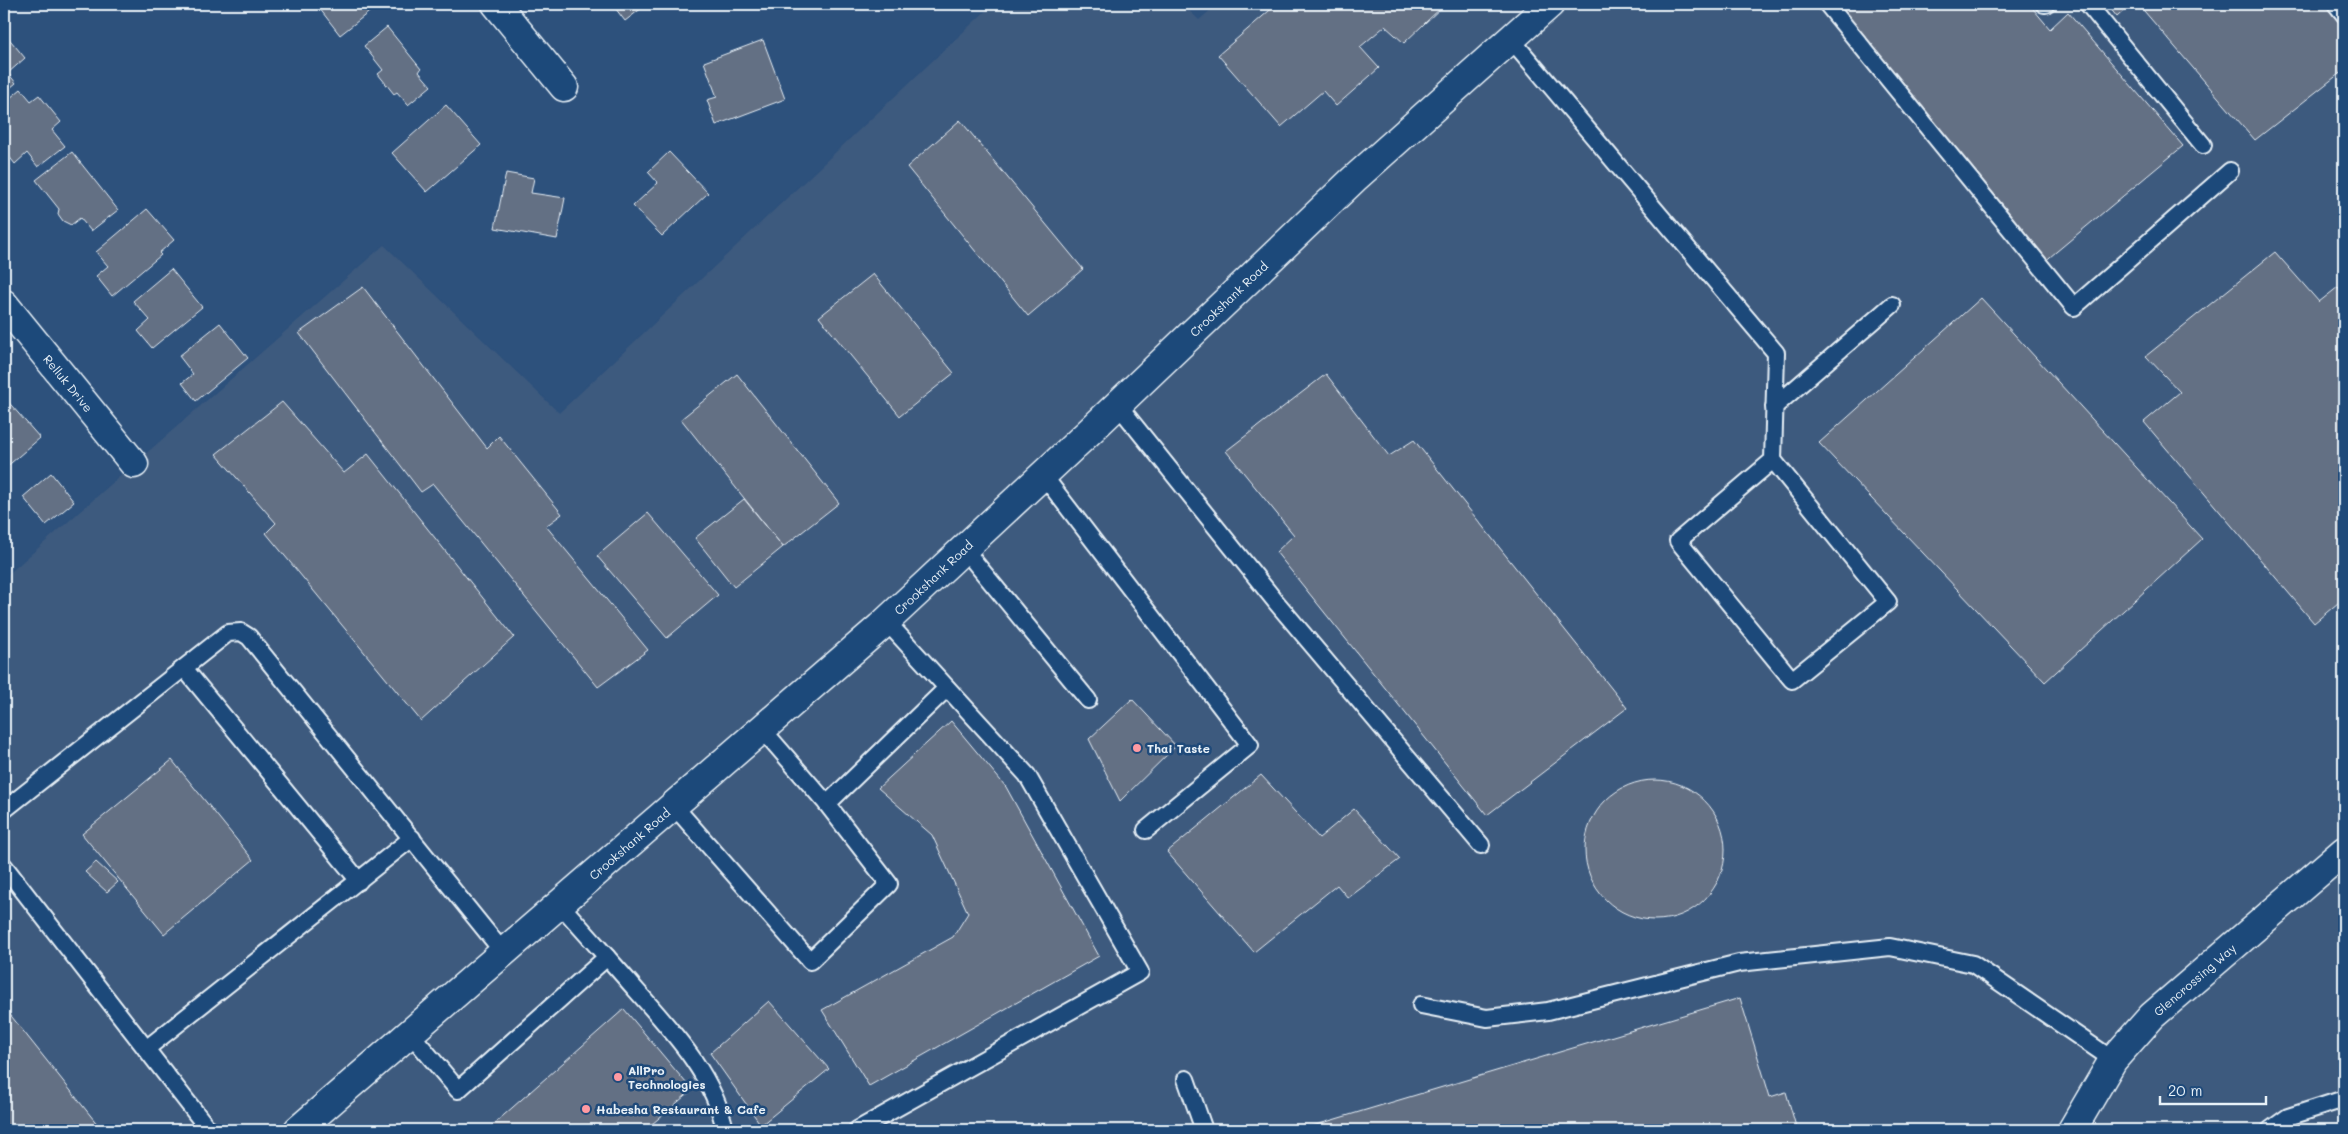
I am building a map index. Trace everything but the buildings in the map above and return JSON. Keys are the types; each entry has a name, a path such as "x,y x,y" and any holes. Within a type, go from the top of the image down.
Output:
{"street":[{"path":"496,4 564,87"},
{"name":"Crookshank Road","path":"298,1130 886,621 1118,405 1354,179 1550,4"},
{"name":"Relluk Drive","path":"4,304 134,464"},
{"name":"Glencrossing Way","path":"2072,1130 2113,1060 2152,1016 2344,851"}],"lane":[{"path":"1827,4 2074,307 2230,171"},
{"path":"2088,4 2203,145"},
{"path":"2336,4 2344,14"},
{"path":"1511,39 1776,353 1773,460 1888,602 1792,680 1678,541 1773,460"},
{"path":"1774,408 1892,305"},
{"path":"1118,405 1276,602 1481,846"},
{"path":"1043,475 1250,744 1146,830"},
{"path":"964,549 1088,700"},
{"path":"857,1130 1140,972 1027,776 886,621"},
{"path":"4,810 228,633 240,632 249,637 503,952"},
{"path":"184,668 358,881"},
{"path":"827,804 947,688"},
{"path":"674,806 810,961 889,884 827,804 762,729"},
{"path":"146,1049 412,838"},
{"path":"4,866 209,1130"},
{"path":"560,904 675,1034 711,1088 722,1115 724,1130"},
{"path":"1421,1005 1487,1018 1548,1011 1740,963 1890,947 1973,964 2113,1060"},
{"path":"410,1034 458,1090 607,957"},
{"path":"1186,1079 1204,1130"},
{"path":"2270,1130 2288,1117 2344,1099"}],"shaded area":[{"path":"993,4 1182,4 1199,20 1218,4 2344,4 2344,1130 4,1130 4,578 384,245 559,413"}],"place":[{"name":"Thai Taste","path":"1137,748"},
{"name":"AllPro Technologies","path":"618,1077"},
{"name":"Habesha Restaurant & Cafe","path":"586,1109"}]}
